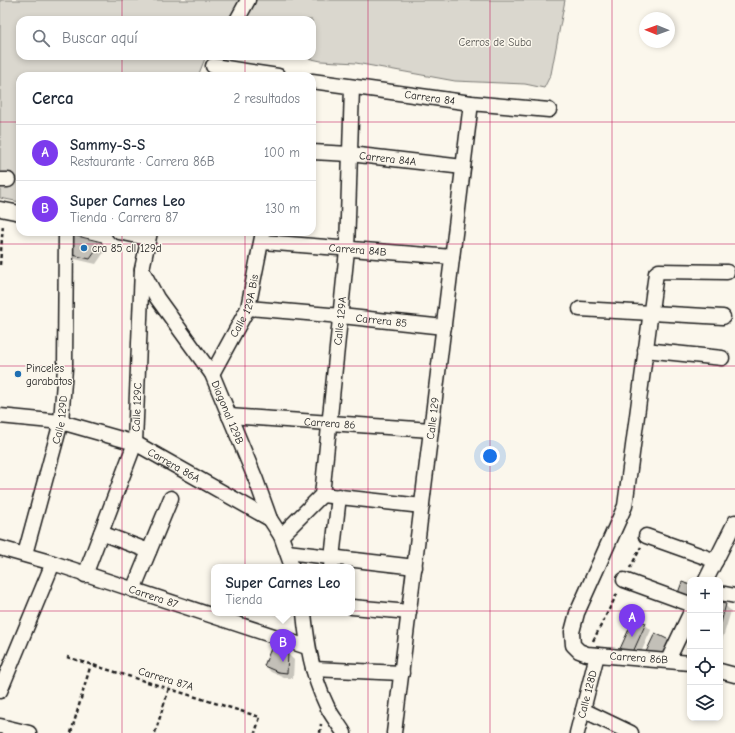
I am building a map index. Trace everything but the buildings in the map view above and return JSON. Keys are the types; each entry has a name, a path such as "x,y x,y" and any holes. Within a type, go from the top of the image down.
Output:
{"street":[{"path":"239,16 248,0"},
{"path":"214,66 252,72"},
{"name":"Carrera 84","path":"316,82 352,88 471,103 549,110"},
{"name":"Calle 129A","path":"322,495 347,250 352,88"},
{"name":"Calle 129","path":"394,733 471,103"},
{"name":"Carrera 84A","path":"316,152 350,154 463,167"},
{"path":"2,209 16,212"},
{"name":"Calle 129D","path":"25,554 61,422 65,368 66,236"},
{"name":"Calle 129C","path":"84,575 135,443 142,269 148,236"},
{"name":"Carrera 84B","path":"263,237 347,250 452,257"},
{"name":"Calle 129A Bis","path":"212,374 248,308 263,237"},
{"name":"Diagonal 129B","path":"142,269 157,298 212,374 256,480 270,519 282,536 291,564"},
{"path":"592,654 579,651 573,645 572,632 577,613 625,506 649,313 656,273 659,271 727,272"},
{"name":"Carrera 85","path":"248,308 341,316 444,328"},
{"path":"580,309 723,317"},
{"path":"645,350 722,358"},
{"name":"Carrera 86A","path":"0,416 61,422 135,443 270,519"},
{"name":"Carrera 86","path":"229,416 431,430"},
{"path":"282,536 322,495 422,506"},
{"path":"332,562 339,496"},
{"path":"133,590 171,498"},
{"path":"708,577 735,522"},
{"path":"101,533 149,551"},
{"path":"646,536 716,561"},
{"name":"Carrera 87","path":"0,548 25,554 84,575 211,616"},
{"path":"287,552 332,562 414,567"},
{"path":"0,691 53,563"},
{"path":"624,580 687,603"},
{"path":"723,594 735,596"},
{"path":"355,607 409,612"},
{"name":"Carrera 87","path":"212,616 307,647"},
{"path":"304,616 307,647 313,669 326,704 344,733"},
{"path":"668,660 687,620"},
{"name":"Carrera 86B","path":"592,654 687,663"},
{"name":"Calle 128D","path":"576,733 583,710 592,654"},
{"path":"313,669 402,673"},
{"path":"723,672 735,675"},
{"path":"583,710 631,733"},
{"path":"0,726 29,733"}],"path":[{"path":"0,264 2,209"},
{"name":"Calle 128D","path":"592,654 624,580 646,536"},
{"name":"Carrera 87A","path":"67,657 260,717 255,733"},
{"path":"71,733 91,664"},
{"path":"155,733 169,688"}],"green space":[{"name":"Cerros de Suba","path":"0,0 565,0 551,74 544,88 525,84 455,81 356,63 316,60 316,16 16,16 16,60 204,60 200,72 16,72 16,201 0,198"}],"place":[{"name":"cra 85 cll 129d","path":"84,248"},
{"name":"Pinceles garabatos","path":"18,374"},
{"name":"Sammy-S-S","path":"632,637"},
{"name":"Super Carnes Leo","path":"283,662"}]}
